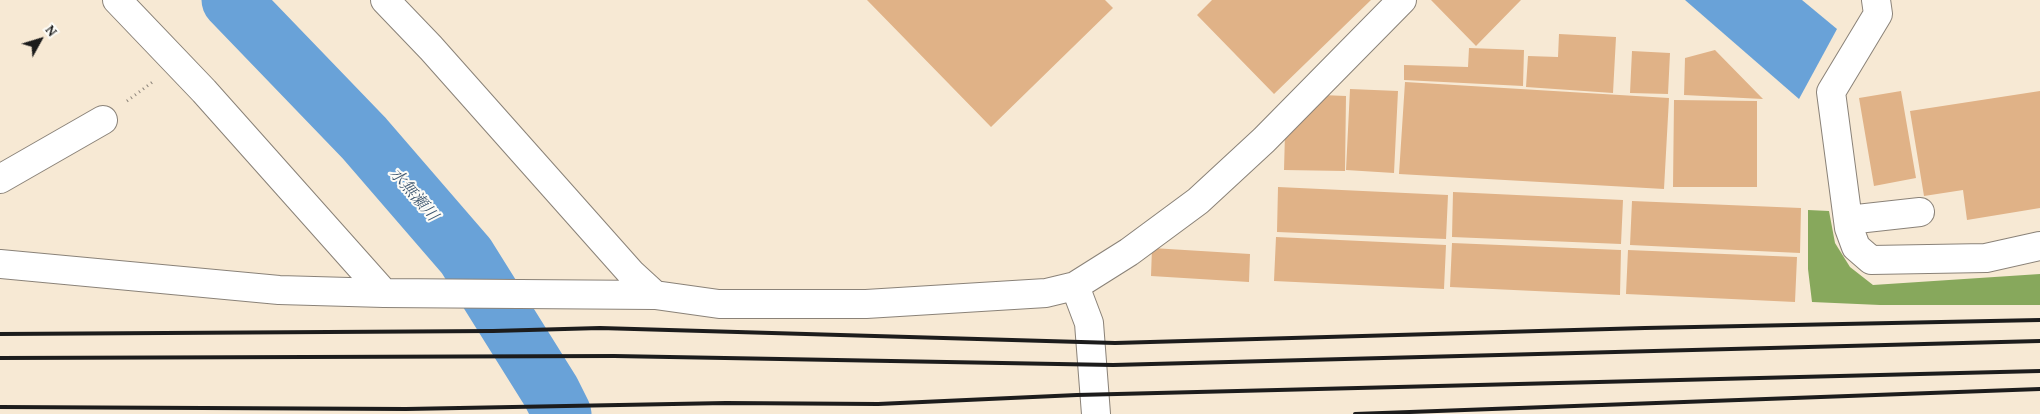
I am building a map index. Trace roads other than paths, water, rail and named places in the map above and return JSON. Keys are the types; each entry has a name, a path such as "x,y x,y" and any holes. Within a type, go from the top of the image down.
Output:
{"street":[{"path":"117,0 177,63 384,293"},
{"path":"385,0 431,48 631,273 655,295"},
{"path":"0,264 279,290 384,293 655,295 719,304 866,304 1046,293 1075,286 1129,252 1198,201 1264,140 1402,0"},
{"path":"1876,0 1878,14 1831,92 1848,220 1856,248 1871,260 1986,258 2040,246"},
{"path":"0,179 103,120"},
{"path":"1848,220 1920,212"},
{"path":"1075,286 1089,322 1096,414"}],"water":[{"path":"1685,0 1802,0 1837,29 1799,99"}],"waterway":[{"name":"水無瀬川","path":"231,0 364,138 466,256 551,392 562,414"}],"railway":[{"path":"0,334 493,331 600,328 1115,343 1645,328 2040,320"},
{"path":"0,358 614,356 1113,365 2040,341"},
{"path":"0,407 406,409 726,403 878,404 1077,395 2040,371"},
{"path":"1355,414 2040,389"}]}
